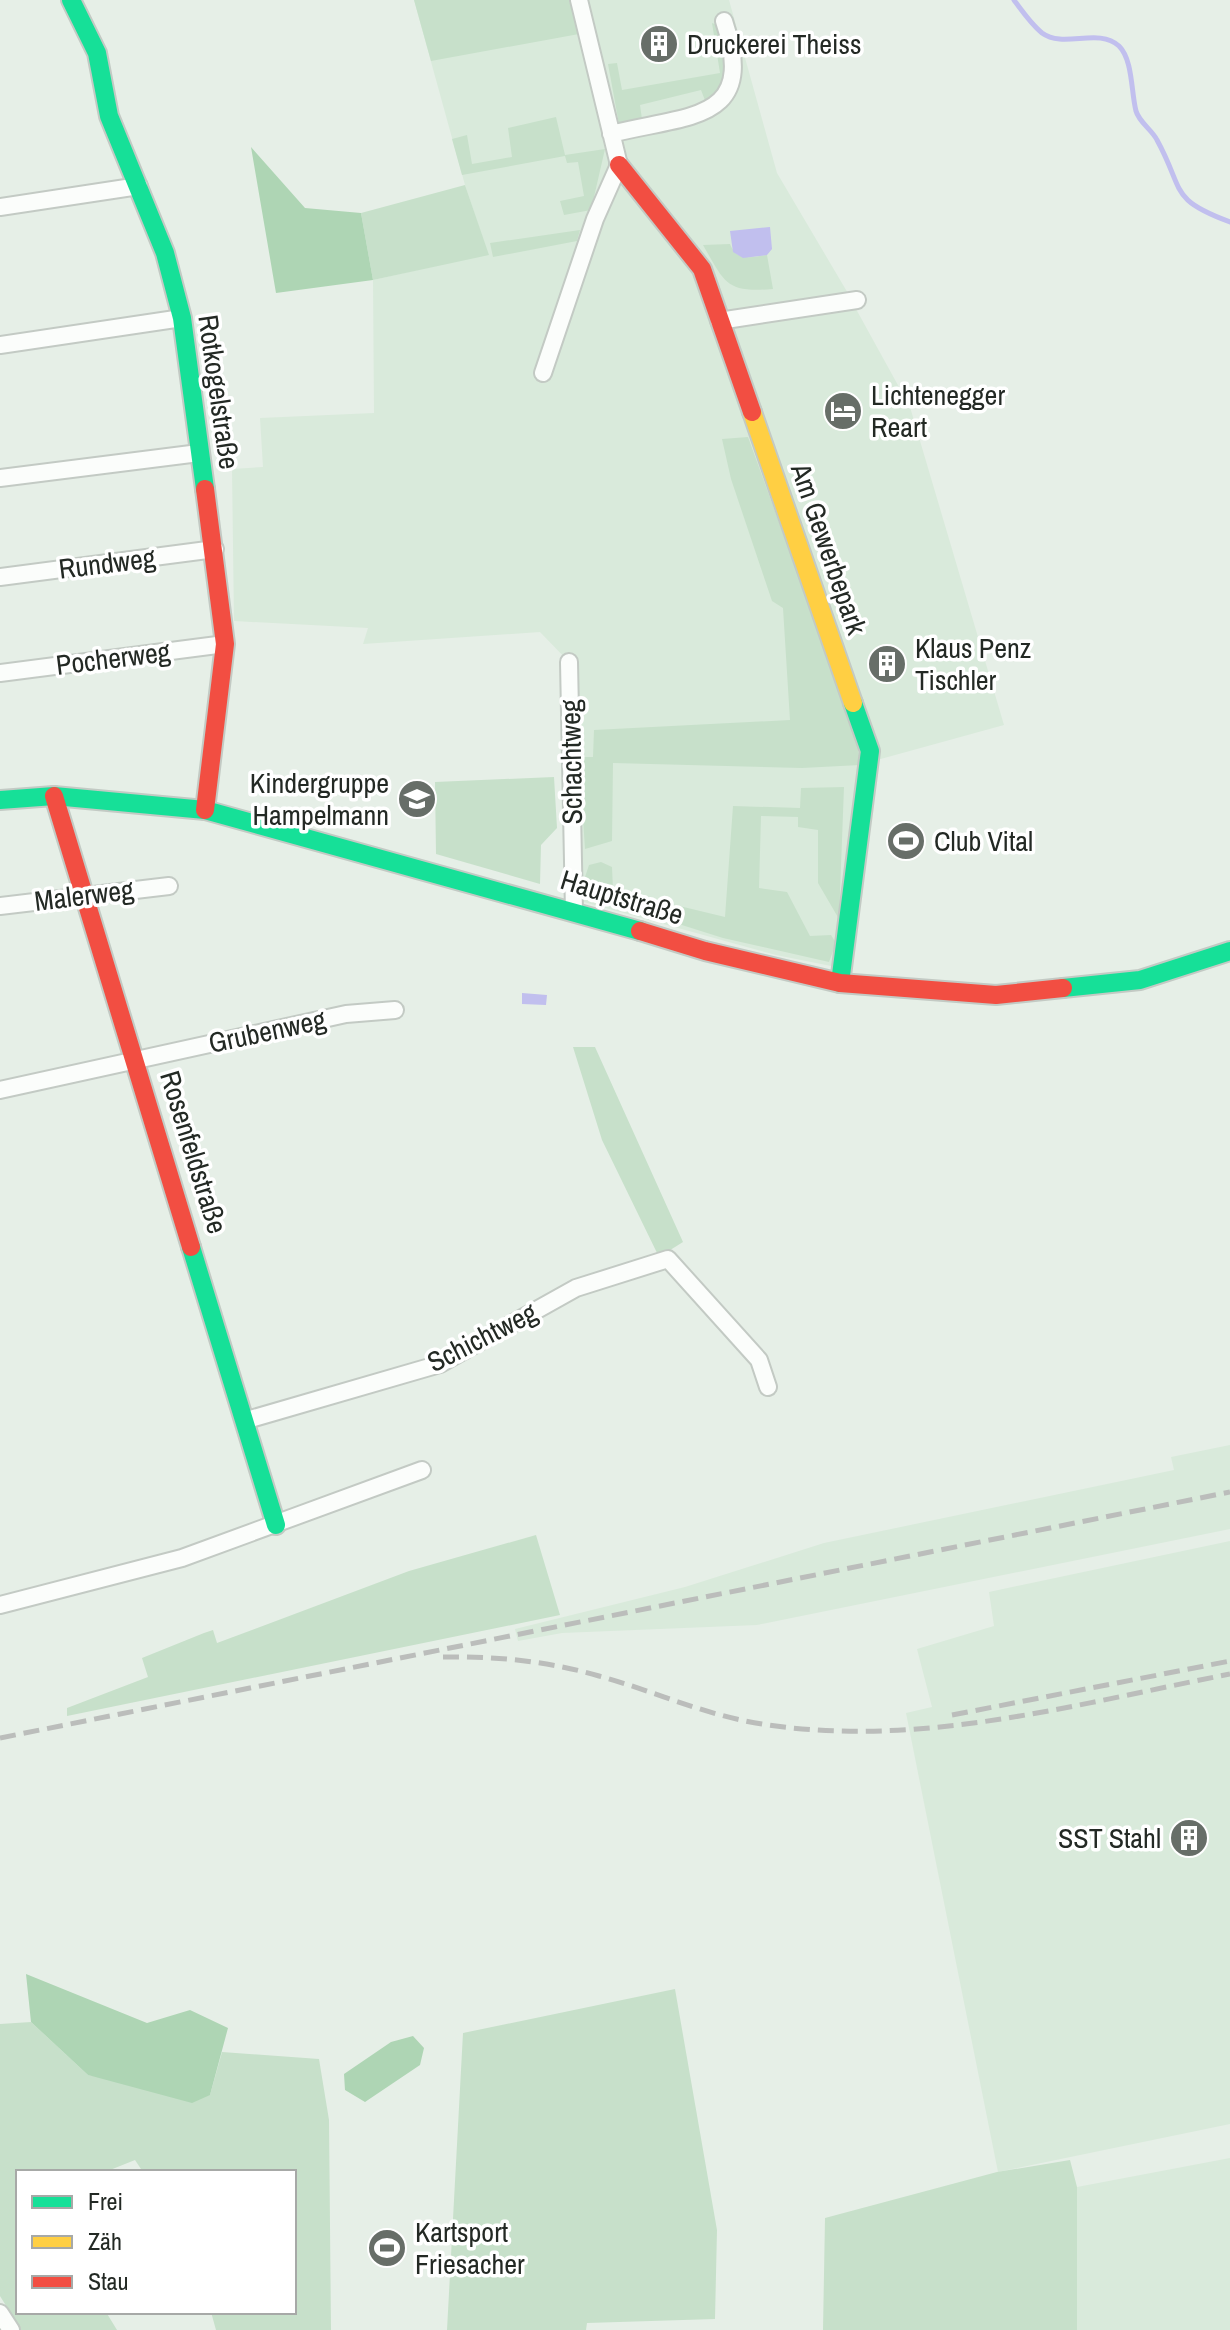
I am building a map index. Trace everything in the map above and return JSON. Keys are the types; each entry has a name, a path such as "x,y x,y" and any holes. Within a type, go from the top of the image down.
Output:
{"street":[{"name":"Rotkogelstraße","path":"71,0 97,53 109,116 165,253 182,318 215,549 225,644 205,810"},
{"name":"Am Gewerbepark","path":"579,0 619,165 702,269 870,751 840,983"},
{"path":"611,134 710,109 727,98 735,75 733,46 724,21"},
{"path":"543,373 595,219 619,165"},
{"path":"0,207 139,186"},
{"path":"719,321 857,300"},
{"path":"0,345 182,318"},
{"path":"0,478 199,453"},
{"name":"Rundweg","path":"0,577 215,549"},
{"name":"Pocherweg","path":"0,673 225,644"},
{"name":"Schachtweg","path":"569,662 574,911"},
{"name":"Hauptstraße","path":"0,800 54,796 205,810 574,911 705,951 840,983 996,995 1140,980 1230,951"},
{"name":"Rosenfeldstraße","path":"54,796 247,1420 276,1525"},
{"name":"Malerweg","path":"0,906 86,893 169,886"},
{"name":"Grubenweg","path":"0,1090 346,1014 395,1010"},
{"name":"Schichtweg","path":"247,1420 440,1364 576,1288 668,1259 759,1360 768,1387"},
{"path":"0,1605 182,1558 422,1470"},
{"path":"0,2313 11,2330"}],"shaded area":[{"path":"414,0 729,0 777,173 849,295 860,304 856,309 910,407 1004,725 877,760 841,968 776,955 573,899 569,662 540,632 363,644 368,628 234,621 232,469 263,467 260,418 374,413 373,280 488,254 465,185"},
{"path":"414,0 569,0 579,34 431,61"},
{"path":"712,23 720,26 726,68 721,84 706,103 701,90 640,105 642,119 619,124 608,64 617,63 622,90 720,73"},
{"path":"556,117 565,155 605,149 591,210 564,215 560,201 584,196 578,162 567,163 565,156 462,175 452,139 467,135 472,164 512,157 508,128"},
{"path":"465,185 489,255 373,280 361,213"},
{"path":"580,230 577,241 493,257 490,243"},
{"path":"730,244 741,256 767,255 773,289 736,287 722,277 703,245"},
{"path":"748,437 857,737 860,765 802,768 613,763 612,841 585,849 579,757 593,757 594,730 790,720 783,608 772,601 731,479 722,439"},
{"path":"554,777 557,828 541,845 540,884 436,854 435,782"},
{"path":"844,787 839,919 818,883 818,830 798,827 798,817 761,816 759,888 787,892 810,936 831,935 836,943 829,962 723,938 590,896 584,880 589,865 601,862 612,867 613,890 725,917 733,806 800,808 801,788"},
{"path":"573,1047 595,1047 683,1242 659,1257 602,1140"},
{"path":"1230,1445 1230,1529 757,1625 562,1633 518,1641 515,1629 685,1587 824,1543 1174,1470 1171,1457"},
{"path":"536,1535 560,1615 67,1716 67,1708 148,1677 142,1658 204,1633 213,1630 217,1643 409,1571"},
{"path":"1230,1541 1230,2124 998,2172 906,1713 932,1707 917,1649 994,1626 989,1592"},
{"path":"675,1989 717,2230 715,2319 587,2323 586,2330 447,2330 463,2033"},
{"path":"31,2022 88,2075 210,2095 222,2052 319,2059 329,2120 331,2330 216,2330 212,2314 296,2314 296,2170 142,2170 135,2160 110,2170 16,2170 16,2314 107,2314 117,2330 21,2330 0,2296 0,2024"},
{"path":"1230,2158 1230,2330 1077,2330 1077,2187"},
{"path":"1070,2160 1077,2187 1077,2330 823,2330 825,2218 997,2172"}],"green space":[{"path":"251,147 305,208 361,213 373,280 276,293"},
{"path":"26,1974 147,2023 190,2010 228,2028 210,2095 192,2103 88,2075 31,2022"},
{"path":"413,2036 424,2048 420,2065 365,2102 345,2090 344,2074 391,2042"}],"water":[{"path":"770,227 772,249 767,255 743,258 733,252 730,231"},
{"path":"522,993 547,995 546,1005 522,1004"}],"waterway":[{"path":"1014,0 1034,26 1051,37 1101,38 1119,46 1127,59 1138,115 1157,140 1181,192 1196,207 1230,222"}],"railway":[{"path":"0,1738 1230,1492"},
{"path":"443,1657 541,1663 619,1682 741,1720 821,1730 880,1731 997,1720 1230,1674"},
{"path":"952,1715 1230,1661"}],"traffic: fast":[{"path":"71,0 97,53 109,116 165,253 182,318 205,489"},
{"path":"840,983 870,751 853,703"},
{"path":"0,800 54,796 205,810 640,931"},
{"path":"1063,988 1140,980 1230,951"},
{"path":"191,1247 276,1525"}],"traffic: slow":[{"path":"752,412 853,703"}],"traffic: jam":[{"path":"619,165 702,269 752,412"},
{"path":"205,489 225,644 205,810"},
{"path":"54,796 191,1247"},
{"path":"640,931 705,951 840,983 996,995 1063,988"}],"place":[{"name":"Druckerei Theiss","path":"659,44"},
{"name":"Lichtenegger Reart","path":"843,411"},
{"name":"Klaus Penz Tischler","path":"887,664"},
{"name":"Kindergruppe Hampelmann","path":"417,799"},
{"name":"Club Vital","path":"906,841"},
{"name":"SST Stahl","path":"1189,1838"},
{"name":"Kartsport Friesacher","path":"387,2248"}]}
